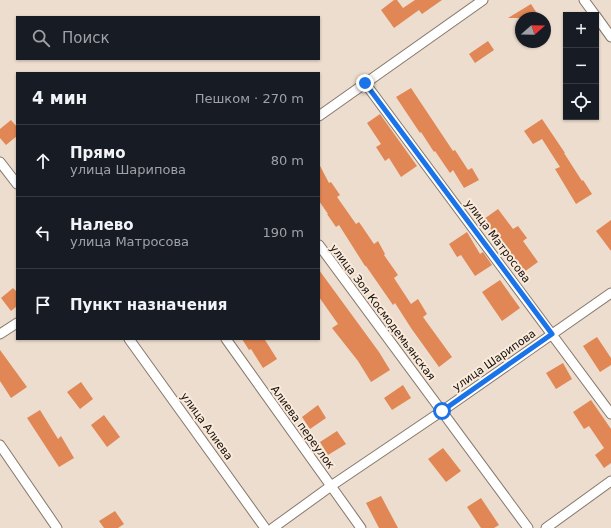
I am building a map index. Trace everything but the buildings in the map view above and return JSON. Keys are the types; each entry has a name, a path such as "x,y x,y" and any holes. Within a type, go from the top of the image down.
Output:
{"street":[{"path":"320,115 483,0"},
{"path":"584,0 593,12"},
{"path":"599,20 611,37"},
{"name":"улица Матросова","path":"365,83 611,414"},
{"path":"0,162 16,183"},
{"name":"улица Зоя Космодемьянская","path":"320,246 528,528"},
{"name":"улица Шарипова","path":"273,528 331,486 442,411 611,293"},
{"path":"0,334 16,324"},
{"name":"улица Алиева","path":"130,340 265,528"},
{"name":"Алиева переулок","path":"227,340 361,528"},
{"path":"0,445 57,528"},
{"path":"546,528 611,481"}],"route":[{"path":"365,83 552,334 442,411"}]}
